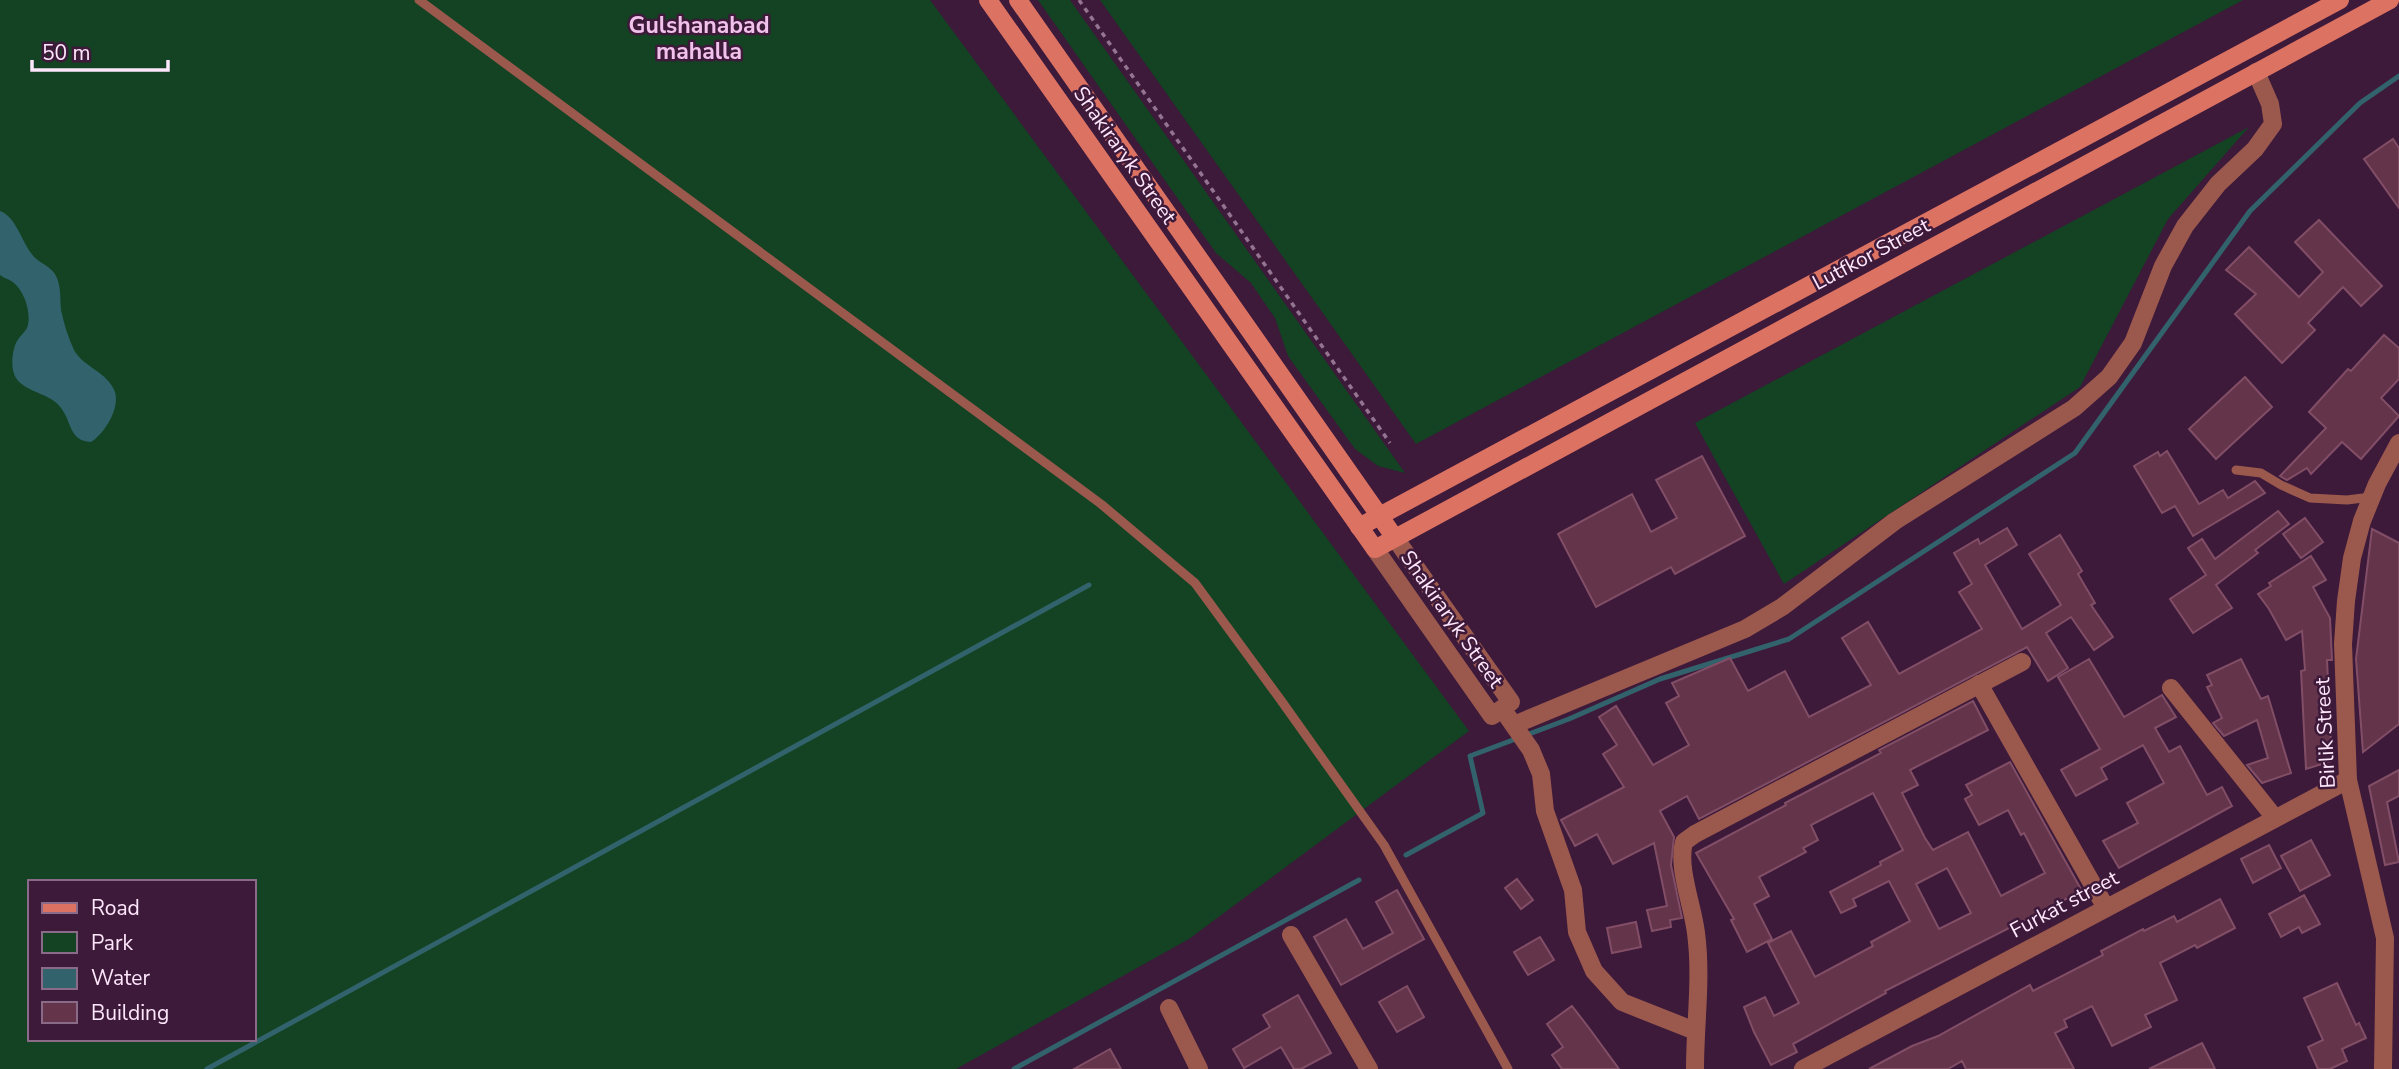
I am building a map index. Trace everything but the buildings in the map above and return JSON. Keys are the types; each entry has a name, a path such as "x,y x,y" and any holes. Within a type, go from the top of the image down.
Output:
{"main road":[{"name":"Shakiraryk Street","path":"988,0 1375,549"},
{"name":"Shakiraryk Street","path":"1018,0 1395,538"},
{"name":"Lutfkor Street","path":"1359,527 2340,0"},
{"name":"Lutfkor Street","path":"1375,549 2390,0"}],"street":[{"path":"1514,725 1754,623 1782,607 1895,521 2074,408 2109,377 2133,343 2163,266 2185,226 2218,184 2255,149 2273,124 2270,104 2256,72"},
{"name":"Birlik Street","path":"2383,1069 2392,1015 2385,938 2348,780 2343,644 2352,558 2362,521 2399,443"},
{"name":"Shakiraryk Street","path":"1375,549 1492,716 1511,702 1395,538"},
{"path":"1695,1069 1697,933 1683,860 1684,842 2022,662"},
{"path":"1979,684 2106,908"},
{"path":"2171,688 2275,818"},
{"path":"1502,708 1531,750 1541,774 1545,811 1573,890 1577,932 1594,971 1622,1002 1695,1031"},
{"name":"Furkat street","path":"1802,1069 2348,780"},
{"path":"1291,935 1369,1069"},
{"path":"1169,1008 1199,1069"}],"lane":[{"path":"419,0 1101,504 1195,583 1384,845 1508,1069"},
{"path":"2236,470 2261,473 2310,498 2347,500 2372,497"}],"path":[{"path":"1079,0 1390,443"}],"green space":[{"path":"0,0 930,0 1469,731 1189,939 956,1069 0,1069"},
{"path":"1038,0 1070,0 1405,473 1378,466 1355,449 1288,356 1275,318 1251,283 1216,253"},
{"path":"1100,0 2243,0 1416,444"},
{"path":"2249,127 2168,219 2080,387 1784,584 1695,423"}],"water":[{"path":"0,211 14,223 34,257 55,274 63,320 74,350 83,361 107,379 115,392 115,405 110,420 91,442 84,441 75,434 57,403 20,383 14,374 14,349 27,328 29,317 18,287 0,275"}],"waterway":[{"path":"1406,855 1483,813 1470,756 1569,719 1660,679 1789,639 2075,453 2250,211 2360,103 2399,76"},
{"path":"207,1069 1089,585"},
{"path":"1014,1069 1359,880"}],"district":[{"name":"Gulshanabad mahalla","path":"699,38"}]}
